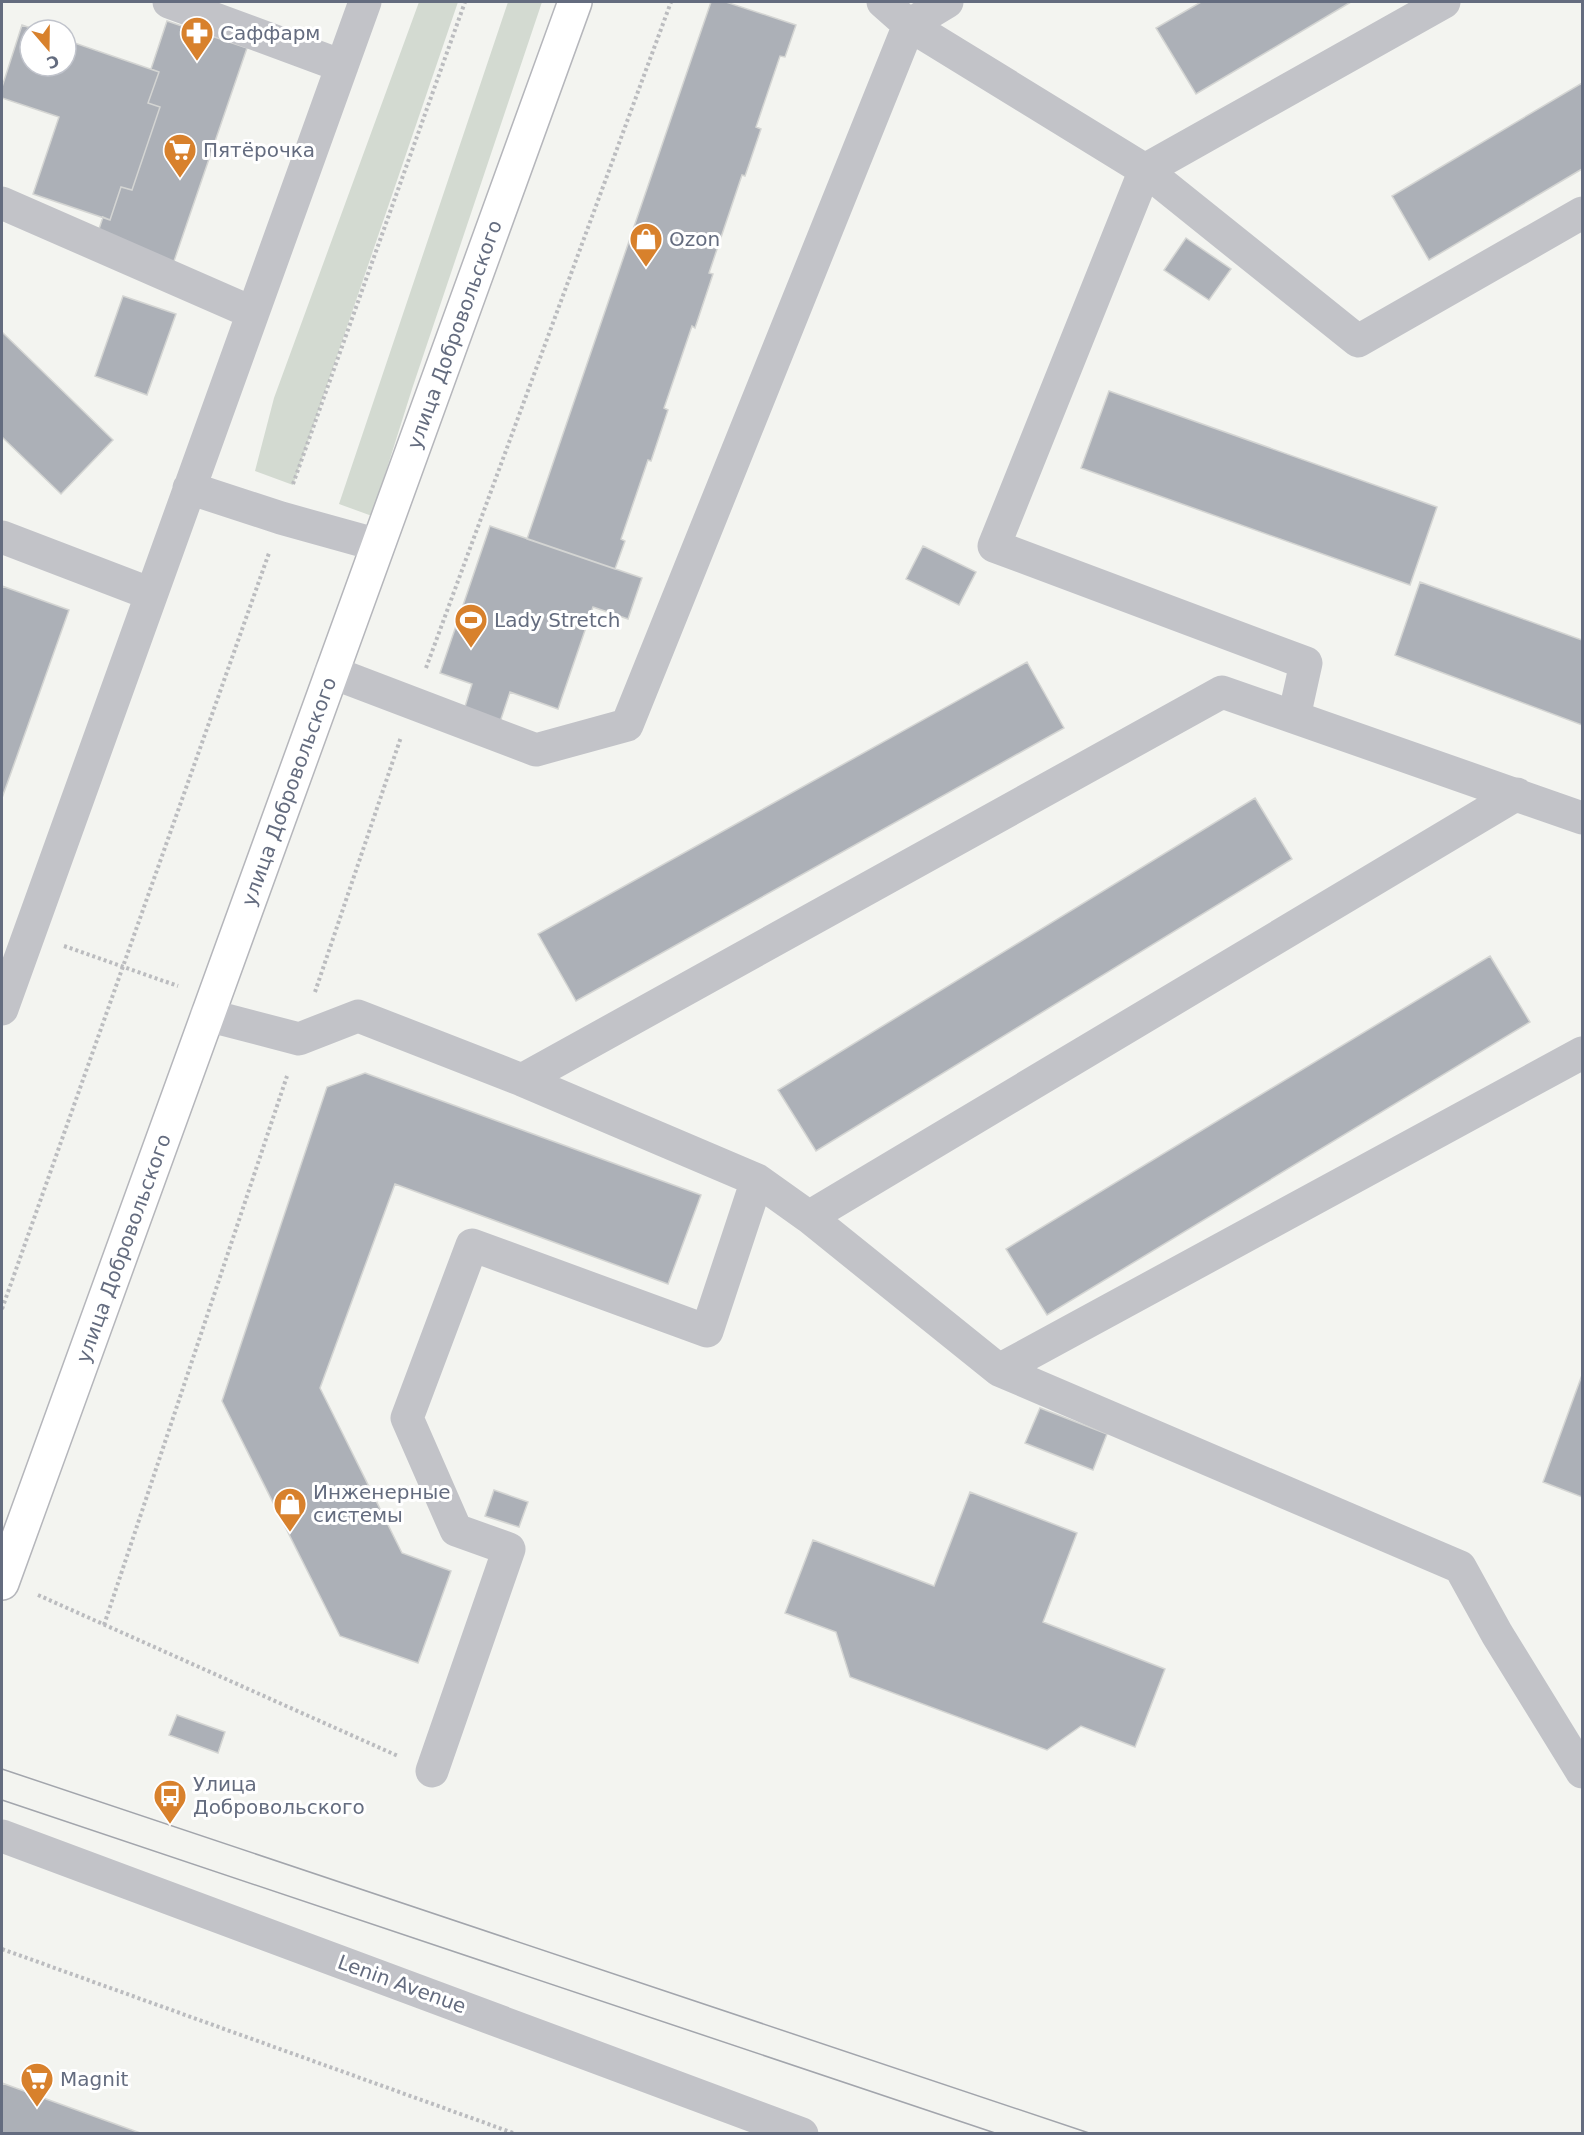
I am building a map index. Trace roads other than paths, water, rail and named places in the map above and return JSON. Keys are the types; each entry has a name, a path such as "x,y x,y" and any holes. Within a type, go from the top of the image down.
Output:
{"main road":[{"name":"улица Добровольского","path":"2,1581 574,2"}],"street":[{"path":"169,2 342,66"},
{"path":"2,1009 365,2"},
{"path":"883,2 909,25 1145,170 1358,341 1582,213"},
{"path":"331,672 536,750 627,725 909,25 947,2"},
{"path":"1294,717 1306,663 994,546 1145,170 1444,2"},
{"path":"2,203 253,313"},
{"path":"189,489 378,545"},
{"path":"2,537 151,594"},
{"path":"522,1080 1222,692 1582,818"},
{"path":"809,1217 1517,794"},
{"path":"211,1007 299,1039 358,1016 522,1080 757,1180 809,1217 999,1370 1460,1567 1497,1634 1582,1772"},
{"path":"999,1370 1582,1053"},
{"path":"432,1771 509,1549 456,1530 407,1419 472,1245 707,1331 757,1180"},
{"name":"Lenin Avenue","path":"2,1836 802,2133"}],"tram line":[{"path":"2,1769 1092,2134"},
{"path":"2,1800 998,2134"}],"place":[{"name":"Саффарм","path":"197,62"},
{"name":"Пятёрочка","path":"180,179"},
{"name":"Ozon","path":"646,268"},
{"name":"Lady Stretch","path":"471,649"},
{"name":"Инженерные системы","path":"290,1533"},
{"name":"Улица Добровольского","path":"170,1825"},
{"name":"Magnit","path":"37,2108"}]}
